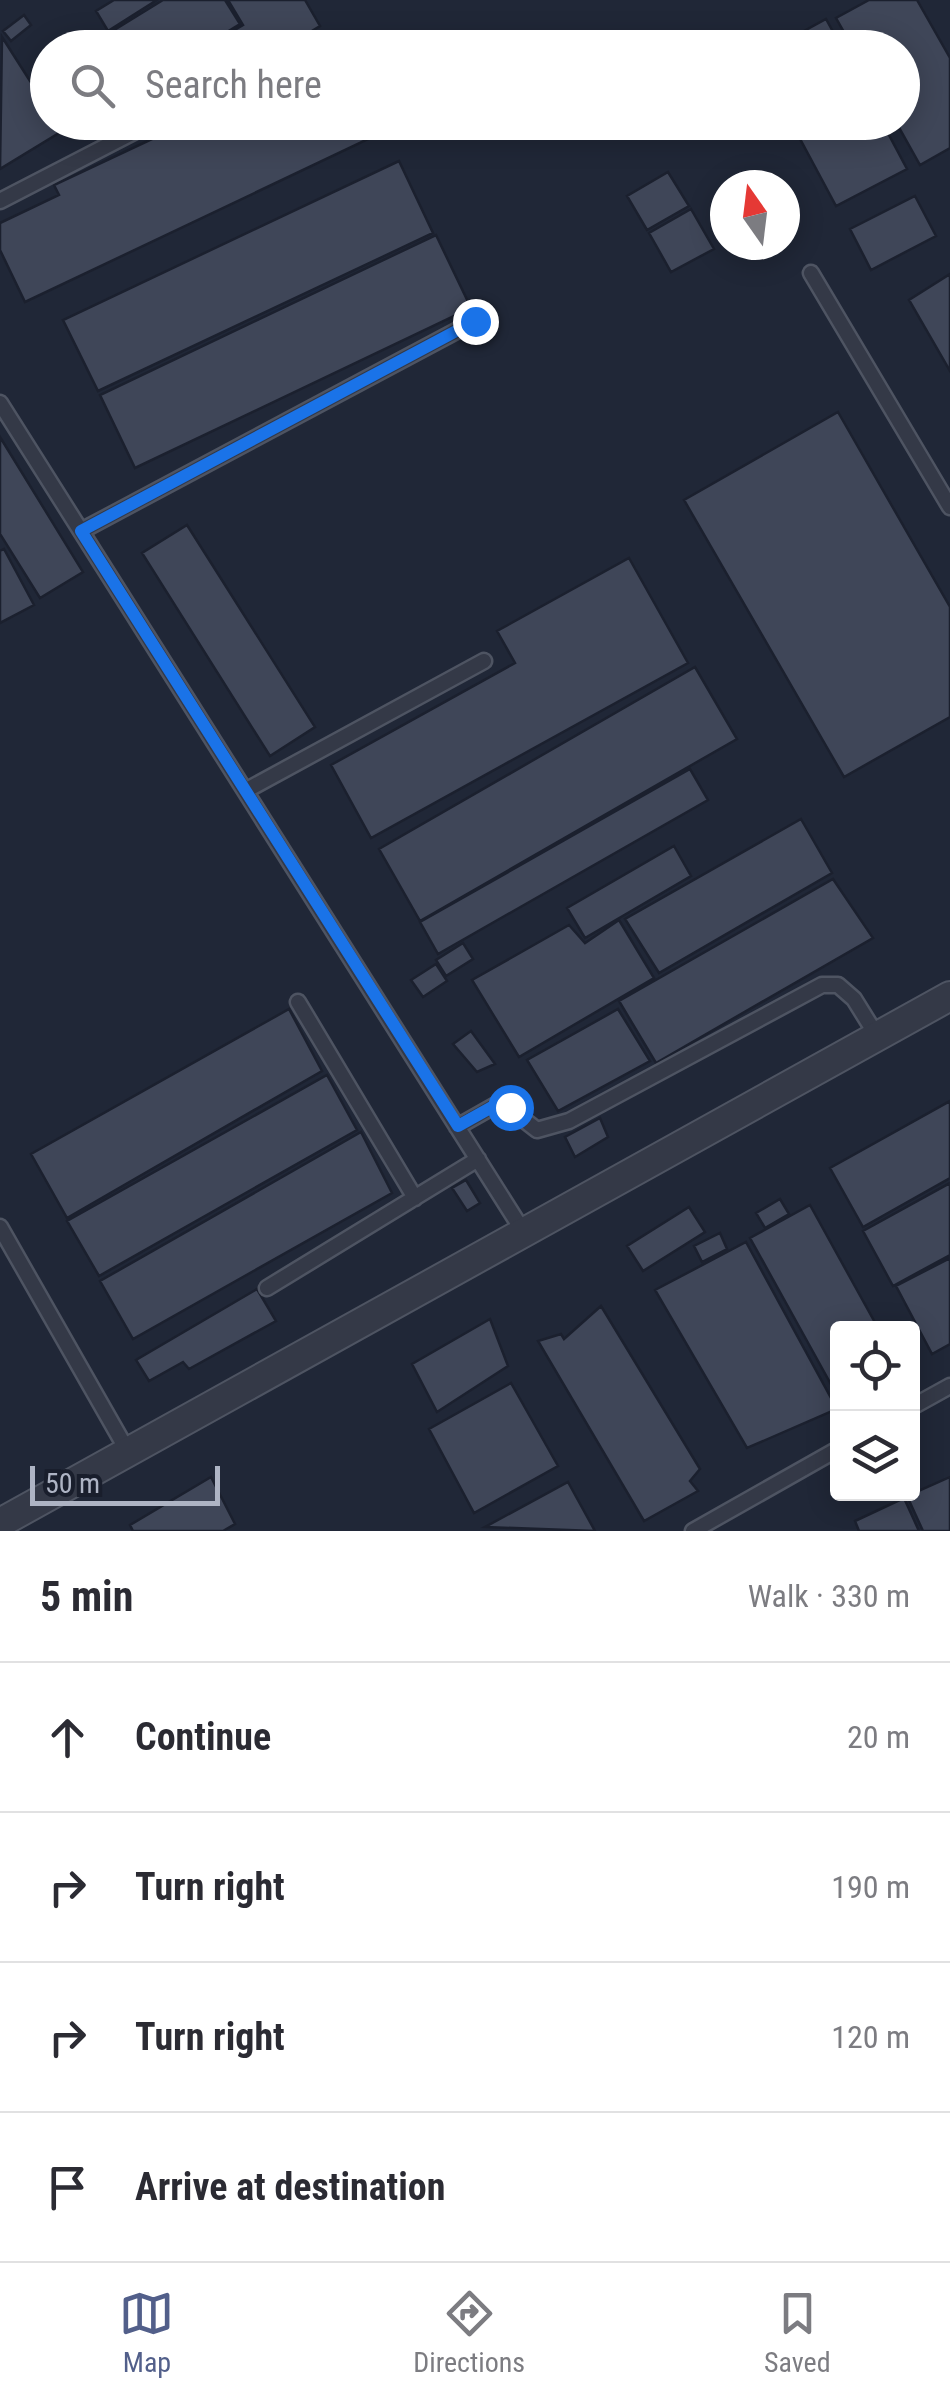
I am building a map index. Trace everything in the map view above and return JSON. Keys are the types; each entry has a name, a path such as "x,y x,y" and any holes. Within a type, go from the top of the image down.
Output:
{"street":[{"path":"0,1523 126,1450 949,999"}],"lane":[{"path":"0,201 118,140"},
{"path":"811,273 950,507"},
{"path":"81,531 475,321"},
{"path":"0,402 523,1231"},
{"path":"245,791 484,661"},
{"path":"458,1126 501,1102 538,1130 569,1121 822,985 838,985 854,999 878,1036"},
{"path":"298,1002 415,1198"},
{"path":"267,1288 478,1160"},
{"path":"0,1227 126,1450"},
{"path":"920,1403 950,1386"},
{"path":"693,1531 830,1454"}],"building":[{"path":"114,0 157,0 110,30 96,11"},
{"path":"163,0 225,0 240,24 230,30 114,30"},
{"path":"228,0 305,0 320,26 313,30 235,30 243,25"},
{"path":"869,0 917,0 950,58 950,148 920,165 906,140 920,140 920,30 843,30 836,18"},
{"path":"24,15 31,25 11,41 3,31"},
{"path":"826,19 832,30 806,30"},
{"path":"2,37 30,81 30,140 48,140 0,169"},
{"path":"150,140 366,140 25,302 0,250 0,223 59,195 54,185"},
{"path":"801,140 892,140 907,169 836,206"},
{"path":"399,161 433,233 98,391 63,320"},
{"path":"668,172 689,206 647,230 627,196"},
{"path":"915,196 936,236 871,270 850,229"},
{"path":"691,209 710,242 710,251 671,272 649,233"},
{"path":"436,235 471,308 135,468 100,395"},
{"path":"950,274 950,371 909,300"},
{"path":"838,412 950,607 950,717 844,777 684,500"},
{"path":"0,437 83,572 40,598 0,534"},
{"path":"187,525 315,727 270,756 142,553"},
{"path":"4,549 34,605 0,623 0,551"},
{"path":"629,558 688,663 371,838 331,765 515,663 497,631"},
{"path":"695,667 737,739 420,921 379,849"},
{"path":"690,769 708,800 438,954 420,922"},
{"path":"801,819 832,873 659,973 625,919"},
{"path":"674,846 691,876 585,938 567,908"},
{"path":"833,879 873,938 656,1063 619,1001"},
{"path":"619,920 654,978 519,1057 472,980 569,925 585,943"},
{"path":"463,943 473,959 446,976 436,960"},
{"path":"436,964 447,981 423,997 411,980"},
{"path":"289,1009 322,1071 67,1218 31,1154"},
{"path":"618,1009 650,1061 558,1111 527,1060"},
{"path":"471,1031 495,1064 477,1072 453,1044"},
{"path":"327,1075 357,1130 99,1276 67,1221"},
{"path":"950,1101 950,1178 863,1227 830,1168"},
{"path":"600,1118 608,1137 575,1157 565,1137"},
{"path":"361,1132 392,1193 133,1339 100,1281"},
{"path":"466,1180 480,1203 467,1211 452,1188"},
{"path":"950,1183 950,1255 893,1286 863,1231"},
{"path":"780,1199 789,1214 765,1228 756,1213"},
{"path":"810,1205 874,1321 830,1321 830,1383 750,1238"},
{"path":"689,1207 705,1232 643,1271 627,1246"},
{"path":"720,1233 727,1249 702,1262 694,1246"},
{"path":"746,1242 830,1396 830,1412 747,1448 655,1290"},
{"path":"950,1258 950,1344 932,1354 920,1331 920,1321 915,1321 896,1286"},
{"path":"257,1289 276,1321 189,1369 183,1362 149,1381 136,1360"},
{"path":"601,1306 700,1469 690,1481 698,1491 644,1521 538,1341 561,1334 564,1339"},
{"path":"490,1319 508,1366 437,1412 412,1364"},
{"path":"511,1383 558,1466 474,1513 429,1429"},
{"path":"211,1477 235,1524 223,1531 133,1531 130,1525"},
{"path":"950,1477 950,1531 923,1531 909,1501 920,1501 920,1490"},
{"path":"568,1482 595,1531 485,1527"},
{"path":"905,1501 919,1531 859,1531 855,1521"}],"route":[{"path":"475,321 81,531 458,1126 501,1102 510,1107"}]}
